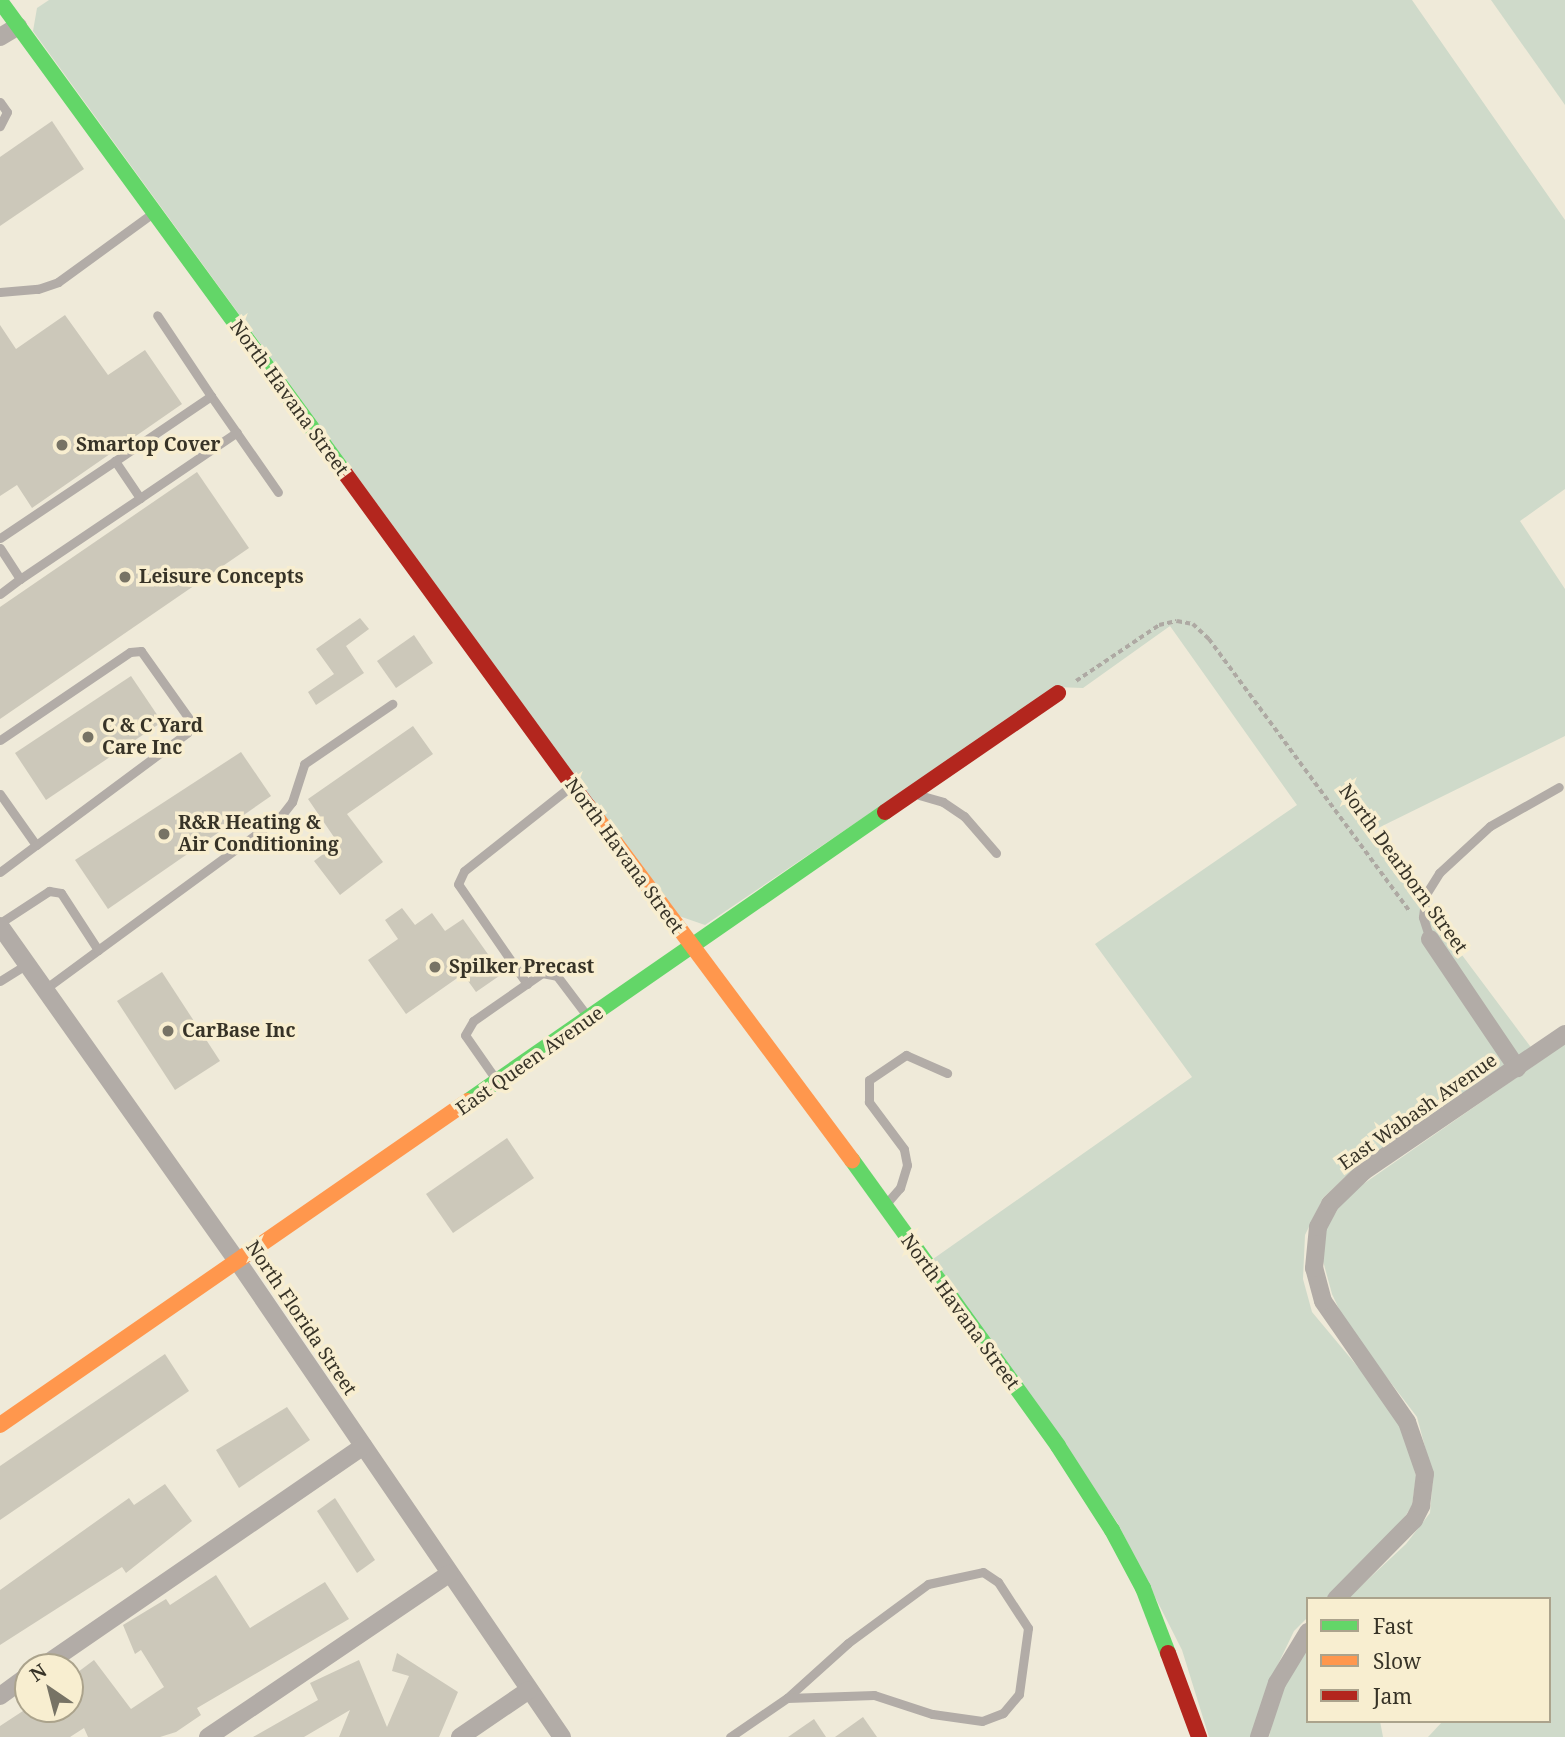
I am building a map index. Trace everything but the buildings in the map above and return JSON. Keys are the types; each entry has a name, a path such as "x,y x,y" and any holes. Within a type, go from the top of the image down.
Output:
{"street":[{"name":"North Havana Street","path":"0,1 692,949 765,1039 1058,1446 1112,1530 1154,1614 1199,1737"},
{"path":"0,37 18,26"},
{"name":"East Queen Avenue","path":"0,1425 590,1020 1058,693"},
{"name":"North Florida Street","path":"0,924 238,1262 562,1737"},
{"name":"North Dearborn Street","path":"1430,939 1517,1069"},
{"name":"East Wabash Avenue","path":"1338,1597 1414,1521 1421,1506 1425,1474 1407,1422 1323,1301 1314,1268 1314,1240 1330,1204 1357,1177 1565,1034"},
{"path":"61,1653 363,1446"},
{"path":"208,1737 449,1574"},
{"path":"1259,1737 1278,1683 1306,1635"},
{"path":"460,1737 529,1690"}],"lane":[{"path":"0,102 7,112 0,126"},
{"path":"0,292 38,289 58,282 154,213"},
{"path":"157,316 278,492"},
{"path":"0,538 211,396"},
{"path":"0,594 237,432"},
{"path":"115,461 140,498"},
{"path":"0,548 20,579"},
{"path":"0,740 130,652 141,651 190,720 187,733 0,872"},
{"path":"45,989 281,817 292,802 304,764 392,704"},
{"path":"527,984 458,884 464,870 573,785"},
{"path":"1430,939 1425,906 1439,873 1490,826 1559,787"},
{"path":"0,793 36,845"},
{"path":"916,794 943,803 964,816 996,853"},
{"path":"0,924 49,891 61,893 98,950"},
{"path":"0,981 27,964"},
{"path":"498,1083 464,1035 473,1021 542,973 557,976 590,1020"},
{"path":"884,1206 900,1188 906,1165 904,1149 869,1102 869,1080 906,1055 947,1073"},
{"path":"730,1737 787,1698 890,1610 928,1584 959,1574 983,1572 999,1582 1028,1628 1019,1694 1003,1713 982,1721 932,1714 874,1695 787,1698"}],"path":[{"name":"North Dearborn Street","path":"1058,693 1147,632 1177,621 1201,631 1430,939"}],"green space":[{"path":"49,0 1412,0 1565,220 1565,489 1520,521 1565,589 1565,736 1370,832 1533,1050 1358,1165 1323,1198 1305,1235 1303,1279 1312,1312 1388,1403 1408,1441 1416,1477 1412,1505 1396,1532 1327,1597 1306,1597 1306,1619 1294,1631 1269,1683 1253,1737 1209,1737 1182,1650 1117,1522 933,1259 1192,1077 1095,944 1297,805 1170,626 1083,688 1056,687 705,925 676,915 33,31 37,8"},
{"path":"1491,0 1565,0 1565,105"},
{"path":"1565,1044 1565,1737 1428,1737 1441,1723 1551,1723 1551,1597 1349,1597 1406,1544 1430,1513 1433,1477 1417,1417 1346,1324 1332,1294 1323,1261 1326,1228 1346,1196"},
{"path":"1306,1646 1306,1723 1380,1723 1383,1737 1269,1737 1278,1698"}],"traffic: fast":[{"path":"0,1 344,472"},
{"path":"468,1101 885,812"},
{"path":"852,1160 1058,1446 1112,1530 1143,1588 1168,1653"}],"traffic: slow":[{"path":"588,806 852,1160"},
{"path":"0,1425 468,1101"}],"traffic: jam":[{"path":"344,472 588,806"},
{"path":"885,812 1058,693"},
{"path":"1168,1653 1199,1737"}],"place":[{"name":"Smartop Cover","path":"62,445"},
{"name":"Leisure Concepts","path":"125,577"},
{"name":"C & C Yard Care Inc","path":"88,737"},
{"name":"R&R Heating & Air Conditioning","path":"164,834"},
{"name":"Spilker Precast","path":"435,967"},
{"name":"CarBase Inc","path":"168,1031"}]}
